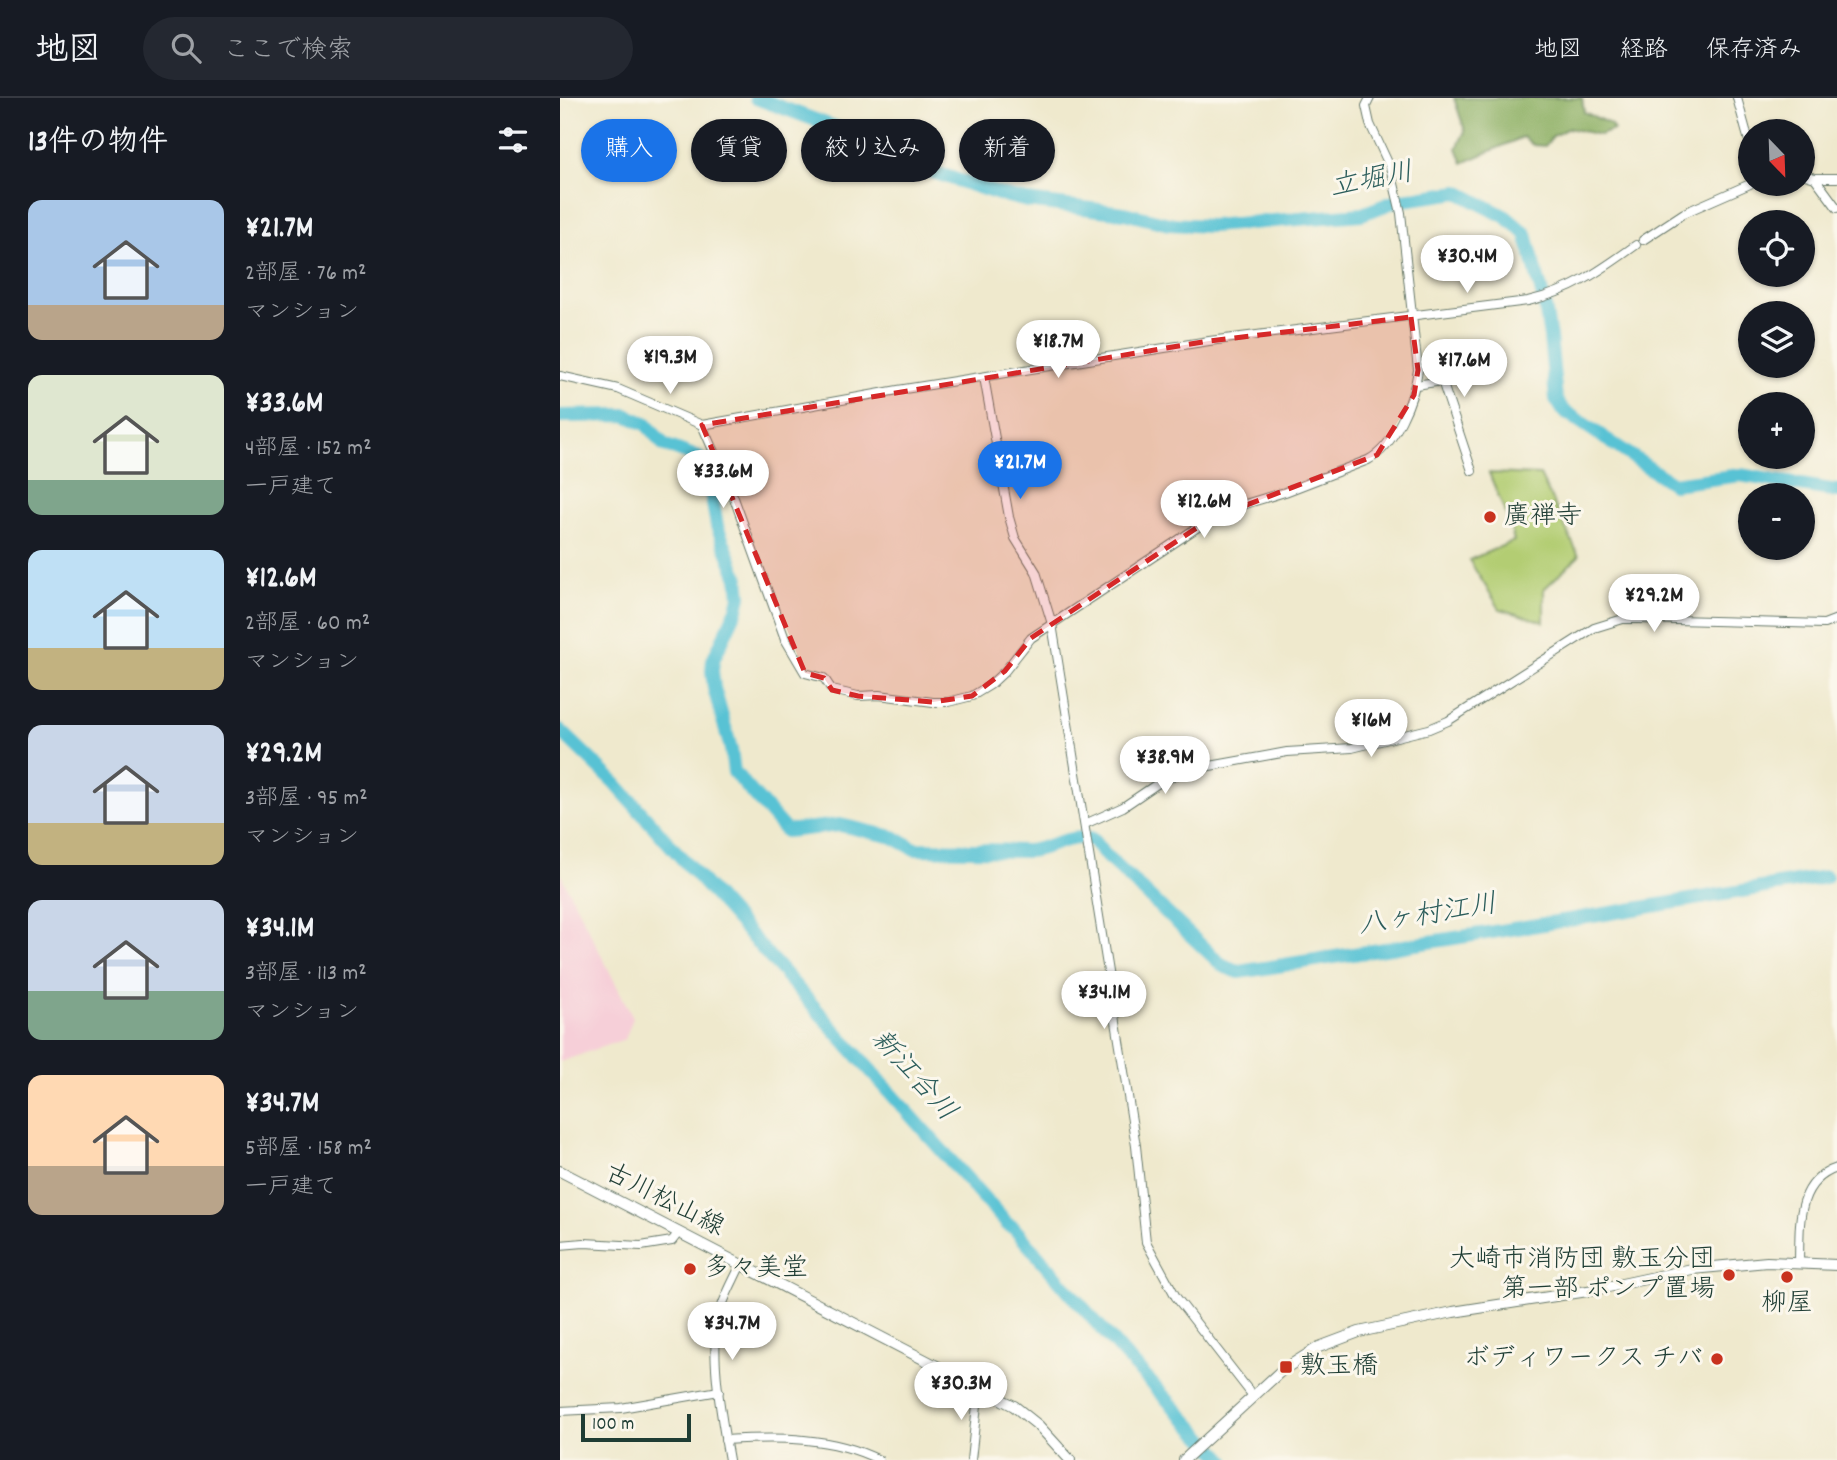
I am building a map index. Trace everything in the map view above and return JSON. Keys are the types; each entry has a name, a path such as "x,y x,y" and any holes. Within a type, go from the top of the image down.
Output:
{"main road":[{"name":"古川松山線","path":"560,1171 979,1387 1028,1416 1070,1460"},
{"path":"1184,1460 1281,1371 1319,1347 1359,1332 1453,1312 1594,1290 1692,1269 1767,1262 1837,1265"}],"street":[{"path":"702,425 734,498 785,639 805,673 824,678 832,690 858,696 879,695 948,702 971,696 1006,671 1031,638 1210,519 1232,508 1285,492 1377,455 1386,445 1409,405 1418,370 1396,187 1385,153 1370,124 1366,106 1370,98"},
{"path":"1737,98 1743,119"},
{"path":"1815,178 1837,178"},
{"path":"1815,178 1837,208"},
{"path":"560,376 618,389 702,425 1209,341 1528,300 1553,295 1590,278 1684,212 1738,189"},
{"path":"984,377 1009,517 1015,538 1036,572 1052,624 1136,1146 1146,1242 1177,1297 1253,1396"},
{"path":"1416,385 1442,381 1472,471"},
{"path":"1085,824 1123,807 1160,782 1188,770 1287,752 1352,748 1429,729 1448,721 1594,628 1615,621 1639,619 1824,624 1837,619"},
{"path":"1799,1262 1803,1202 1819,1176 1837,1168"},
{"path":"560,1245 584,1243 641,1246 672,1241 679,1232"},
{"path":"729,1460 719,1391 716,1336 722,1305 741,1264"},
{"path":"971,1460 979,1387"},
{"path":"560,1411 621,1408 719,1391"},
{"path":"726,1440 818,1441 842,1445 879,1460"}],"highlighted area":[{"path":"1411,317 1418,370 1414,395 1377,455 1210,519 1031,638 1005,671 972,696 933,702 858,696 832,690 824,678 805,673 702,425 1209,341"}],"shaded area":[{"path":"560,873 633,1018 625,1039 560,1062"}],"green space":[{"path":"1454,98 1582,98 1584,112 1610,124 1614,130 1600,135 1568,128 1553,136 1545,146 1533,145 1523,137 1463,163 1457,148 1465,131"},
{"path":"1489,473 1540,475 1579,556 1544,589 1544,622 1500,609 1469,560 1514,541 1510,524"}],"waterway":[{"name":"立堀川","path":"756,98 859,136 893,156 927,170 999,194 1027,201 1124,213 1169,224 1211,226 1362,214 1396,201 1458,192 1506,217 1526,234 1544,301 1556,399 1563,410 1673,484 1740,475 1837,491"},
{"name":"八ヶ村江川","path":"560,416 626,415 646,424 664,445 701,461 709,480 717,526 738,578 740,596 737,609 713,660 714,688 731,749 734,772 786,831 840,825 893,837 915,849 1027,851 1080,838"},
{"name":"新江合川","path":"560,730 615,783 1121,1351 1224,1460"},
{"name":"八ヶ村江川","path":"1087,839 1092,839 1103,853 1223,966 1239,972 1826,877"},
{"name":"新江合川","path":"1214,1460 1218,1454"}],"place":[{"name":"廣禅寺","path":"1490,517"},
{"name":"多々美堂","path":"690,1269"},
{"name":"大崎市消防団 敷玉分団 第一部 ポンプ置場","path":"1729,1275"},
{"name":"柳屋","path":"1787,1277"},
{"name":"ボディワークス チバ","path":"1717,1359"},
{"name":"敷玉橋","path":"1286,1367"}]}
